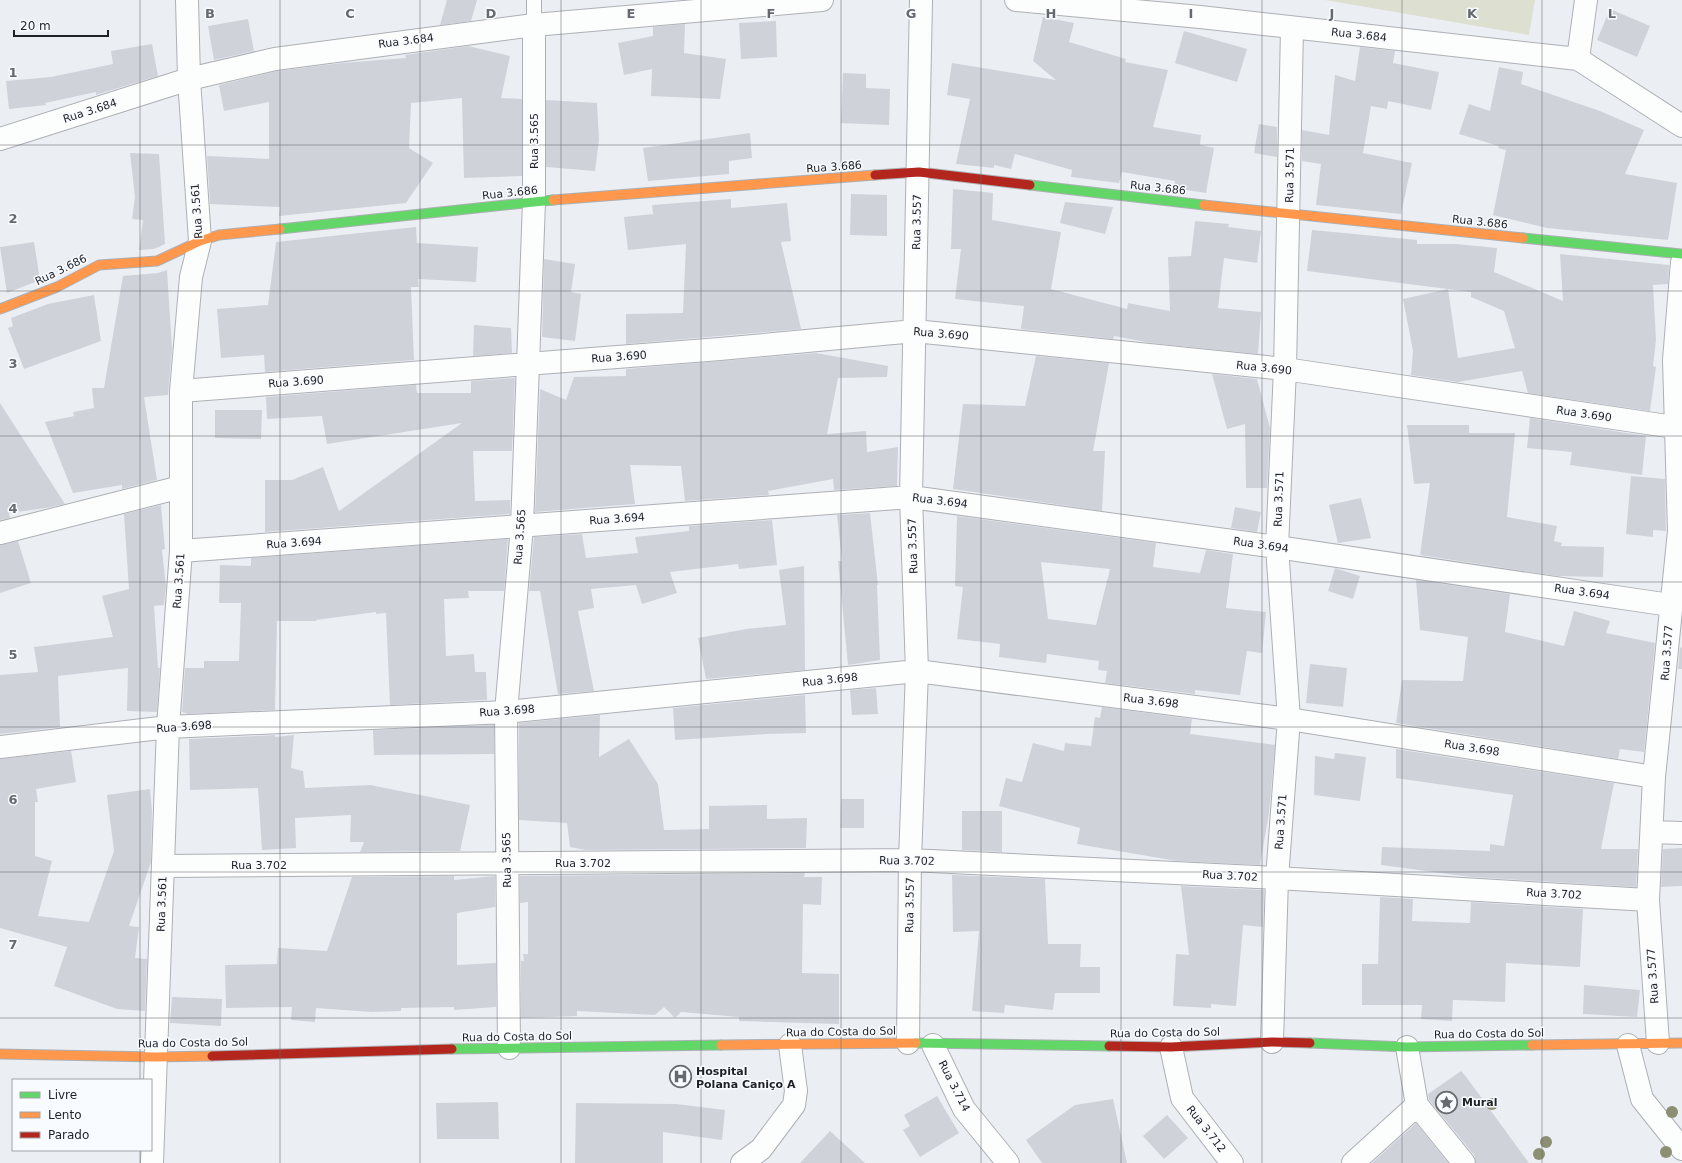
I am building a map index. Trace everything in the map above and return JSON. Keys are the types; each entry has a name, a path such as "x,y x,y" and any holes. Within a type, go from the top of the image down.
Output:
{"street":[{"name":"Rua 3.561","path":"152,1163 168,727 181,551 181,391 191,277 200,241 189,79 187,0"},
{"name":"Rua 3.684","path":"0,139 189,79 275,59 534,25 822,0"},
{"name":"Rua 3.557","path":"908,1043 910,860 917,671 911,497 921,0"},
{"name":"Rua 3.684","path":"1016,0 1201,8 1292,28 1578,58 1682,126"},
{"path":"1578,58 1586,0"},
{"name":"Rua 3.565","path":"509,1048 506,712 522,526 534,202 534,25"},
{"name":"Rua 3.571","path":"1272,1042 1277,878 1289,719 1277,547 1285,369 1292,28"},
{"name":"Rua 3.686","path":"0,309 57,287 99,265 158,261 200,241 219,235 534,202 918,172 1289,215 1682,254"},
{"name":"Rua 3.577","path":"1658,1043 1648,900 1654,777 1674,677 1670,605 1680,531 1674,427 1682,262"},
{"name":"Rua 3.690","path":"181,391 527,364 915,331 1285,369 1674,427"},
{"path":"0,533 181,487"},
{"name":"Rua 3.694","path":"181,551 911,497 1277,547 1670,605"},
{"name":"Rua 3.698","path":"0,747 168,727 506,712 917,671 1289,719 1654,777"},
{"path":"1652,832 1682,833"},
{"name":"Rua 3.702","path":"164,866 910,860 1277,878 1648,900"},
{"name":"Rua do Costa do Sol","path":"0,1054 156,1057 509,1048 908,1043 934,1045 1171,1047 1272,1042 1407,1047 1628,1045 1682,1043"},
{"path":"742,1163 767,1156 794,1106 796,1091 790,1045"},
{"name":"Rua 3.714","path":"934,1045 964,1109 1008,1163"},
{"path":"1628,1045 1642,1100 1682,1149"},
{"name":"Rua 3.712","path":"1171,1047 1182,1098 1232,1163"},
{"path":"1407,1047 1417,1105 1464,1163"},
{"path":"1353,1163 1417,1105"}],"lane":[{"path":"534,0 534,25"}],"shaded area":[{"path":"1325,0 1535,0 1529,35"}],"building":[{"path":"447,0 477,0 471,21 440,25"},
{"path":"1610,9 1650,26 1637,57 1597,40"},
{"path":"1043,17 1074,23 1069,42 1126,59 1125,62 1168,70 1153,127 1201,135 1200,145 1214,148 1206,193 1174,188 1175,181 1122,172 1119,183 1071,177 1072,170 1015,154 1011,169 994,165 994,168 956,164 970,99 947,95 952,63 1056,80 1033,61"},
{"path":"248,19 254,51 214,60 208,26"},
{"path":"776,21 777,57 741,59 739,23"},
{"path":"685,24 684,53 726,59 720,99 651,96 652,69 624,75 618,43 653,36 653,27"},
{"path":"1184,31 1247,49 1237,82 1175,63"},
{"path":"152,44 158,76 96,95 96,92 45,103 46,105 9,109 6,81 51,77 113,64 111,51"},
{"path":"468,46 510,56 501,98 522,99 522,176 464,178 462,98 411,103 409,148 433,163 406,203 279,216 280,207 210,204 207,156 269,159 269,102 224,111 219,85 277,71 342,63 406,58 405,55"},
{"path":"1360,47 1395,51 1393,63 1439,72 1431,110 1388,101 1387,109 1371,106 1363,153 1412,163 1401,214 1316,205 1321,164 1302,161 1302,130 1329,135 1335,75 1355,81"},
{"path":"1499,67 1523,72 1521,84 1600,111 1644,130 1625,174 1677,183 1668,240 1547,228 1493,215 1506,150 1498,148 1499,146 1459,134 1469,104 1490,111"},
{"path":"843,73 866,74 866,88 890,89 889,125 841,123"},
{"path":"546,100 597,103 599,140 595,171 546,167"},
{"path":"1259,124 1277,127 1277,157 1254,153"},
{"path":"750,133 752,158 729,161 729,174 648,181 643,148"},
{"path":"130,153 159,154 165,244 154,249 139,250 143,220 132,219 135,197"},
{"path":"953,189 993,193 992,220 1061,232 1051,289 1127,309 1128,303 1170,311 1168,257 1191,256 1195,221 1229,224 1228,227 1261,231 1257,263 1224,258 1218,308 1261,312 1258,354 1151,343 1114,336 1113,339 1021,329 1024,306 955,299 961,249 951,249"},
{"path":"851,194 887,195 887,236 850,235"},
{"path":"731,199 731,208 787,203 791,241 781,242 801,329 626,344 626,314 683,313 686,244 628,250 624,217 653,214 652,205"},
{"path":"1065,202 1113,207 1105,234 1060,223"},
{"path":"416,227 417,243 478,247 476,282 418,279 419,287 411,287 414,360 265,372 264,355 221,358 217,309 268,305 276,242"},
{"path":"1312,230 1417,240 1417,244 1456,244 1497,248 1494,272 1563,301 1560,254 1669,265 1668,284 1653,285 1656,340 1653,366 1656,367 1650,411 1528,393 1522,371 1458,382 1411,375 1413,351 1403,299 1448,289 1307,271","holes":["1448,289 1471,292 1471,297 1504,311 1515,348 1458,358"]},
{"path":"34,242 40,280 7,293 0,247"},
{"path":"544,259 575,264 571,292 581,294 575,341 542,337"},
{"path":"167,270 172,349 168,395 144,397 157,480 122,489 122,485 73,493 45,422 74,416 73,412 94,408 92,388 104,388 123,276 158,273"},
{"path":"94,295 101,341 24,369 8,328 13,326 11,318 48,304"},
{"path":"474,325 511,328 512,353 473,356"},
{"path":"816,353 888,366 887,377 838,378 827,434 866,431 867,452 898,447 897,486 834,490 833,479 768,491 769,495 685,501 681,466 630,465 635,504 535,512 540,389 566,400 574,377 626,376 626,369"},
{"path":"1036,356 1109,363 1093,451 1105,451 1102,511 953,489 963,404 1025,406"},
{"path":"1212,374 1257,379 1270,428 1267,488 1246,488 1245,424 1227,429"},
{"path":"515,378 512,451 473,451 475,501 510,500 510,514 265,532 265,480 292,480 323,467 339,511 462,423 327,444 322,416 267,419 266,397 416,385 417,393 471,393 471,381"},
{"path":"0,403 65,504 9,513 10,518 0,520"},
{"path":"215,410 262,410 261,439 215,438"},
{"path":"1530,418 1646,436 1642,475 1570,465 1572,452 1527,448"},
{"path":"1407,425 1469,425 1469,433 1515,433 1507,517 1557,526 1554,541 1562,543 1561,546 1604,547 1603,577 1557,576 1420,555 1430,483 1414,484"},
{"path":"1631,476 1665,479 1666,531 1653,530 1653,537 1626,534"},
{"path":"1361,498 1371,538 1338,543 1329,505"},
{"path":"161,505 165,549 162,550 166,586 164,605 154,606 158,668 160,668 157,712 127,711 128,668 58,676 60,727 0,734 0,675 38,672 34,647 113,637 102,596 129,589 124,514"},
{"path":"1235,507 1261,512 1257,532 1231,528"},
{"path":"870,513 878,585 880,660 848,665 838,561 842,561 837,515"},
{"path":"957,516 1156,543 1153,567 1200,573 1206,550 1233,554 1226,608 1266,612 1262,653 1247,651 1240,695 1195,690 1195,694 1105,683 1107,671 1098,670 1099,661 1047,654 1046,663 999,657 1000,644 957,639 963,587 955,586","holes":["1041,562 1110,569 1096,625 1048,619"]},
{"path":"772,520 777,565 739,569 738,564 670,572 677,593 642,604 636,585 591,589 594,608 578,611 594,691 558,694 540,591 529,591 534,537 582,534 586,558 638,553 635,537 689,531 689,526"},
{"path":"508,539 504,591 468,591 469,598 444,599 446,656 474,654 475,672 486,672 487,700 390,705 386,613 376,614 376,612 316,621 277,621 275,710 188,714 182,712 185,668 204,668 204,661 239,661 241,603 219,603 220,565 251,566 251,558"},
{"path":"18,541 31,583 0,593 0,545"},
{"path":"804,566 805,670 706,679 698,638 746,629 786,625 779,570"},
{"path":"1335,568 1360,576 1353,599 1328,591"},
{"path":"1416,580 1510,594 1505,632 1564,646 1574,611 1610,621 1606,633 1655,643 1644,752 1620,749 1618,759 1396,723 1402,680 1463,681 1468,637 1420,630"},
{"path":"1680,647 1682,648 1682,669 1678,669"},
{"path":"1310,664 1347,668 1343,707 1306,703"},
{"path":"876,688 878,714 852,715 850,690"},
{"path":"805,695 806,733 675,740 673,708"},
{"path":"1102,707 1192,719 1190,734 1275,745 1269,813 1260,865 1177,861 1077,844 1080,828 999,806 1006,778 1022,782 1033,743 1064,751 1065,743 1091,746 1095,717 1100,718"},
{"path":"600,715 599,757 629,739 658,784 664,830 709,829 709,806 767,805 767,819 807,818 806,848 585,850 570,847 567,823 519,820 519,723"},
{"path":"494,725 494,754 374,755 373,730"},
{"path":"275,735 275,737 294,735 291,768 303,771 305,788 370,785 470,805 460,851 360,852 364,842 350,842 351,815 295,818 296,848 262,850 258,788 190,790 189,739"},
{"path":"1396,749 1614,783 1601,849 1638,849 1636,887 1471,877 1381,865 1382,847 1490,851 1490,844 1504,846 1513,795 1396,778"},
{"path":"71,751 76,782 36,789 38,802 35,802 35,856 52,861 38,916 89,922 114,851 107,795 150,789 152,811 151,862 129,926 139,927 135,958 147,959 145,1011 117,1009 54,986 67,947 0,928 0,759"},
{"path":"1335,753 1366,757 1360,801 1314,795 1315,756 1334,759"},
{"path":"841,799 864,799 864,828 840,828"},
{"path":"962,811 1002,811 1002,852 962,850"},
{"path":"1682,848 1682,886 1661,887 1663,849"},
{"path":"805,873 804,877 822,877 821,905 803,904 802,973 839,974 839,1024 739,1021 739,1017 681,1012 675,1018 664,1007 655,1015 577,1011 577,1016 521,1018 521,961 524,961 523,954 528,954 528,902 520,903 520,876"},
{"path":"952,875 1045,879 1048,944 1081,944 1080,967 1100,967 1100,993 1055,993 1053,1010 1005,1005 1004,1013 972,1011 979,931 953,932"},
{"path":"454,876 454,880 495,876 495,907 457,913 457,965 496,963 496,1007 454,1010 454,1007 401,1008 401,1011 372,1012 316,1008 315,1022 291,1020 292,1007 226,1008 225,965 277,964 278,948 327,951 352,877"},
{"path":"1181,886 1264,890 1263,927 1243,925 1236,1006 1211,1004 1211,1008 1173,1006 1176,954 1189,955"},
{"path":"1380,897 1413,899 1412,921 1470,923 1471,902 1583,909 1580,967 1506,963 1505,1002 1453,1000 1452,1021 1421,1019 1422,1005 1362,1005 1362,964 1378,964"},
{"path":"1584,985 1640,990 1637,1017 1583,1014"},
{"path":"172,997 222,999 221,1026 170,1023"},
{"path":"1461,1071 1529,1163 1476,1163 1474,1155 1429,1100 1428,1094"},
{"path":"937,1096 959,1133 920,1157 903,1130 910,1126 904,1115"},
{"path":"1113,1099 1127,1163 1042,1163 1026,1140 1075,1105"},
{"path":"498,1102 499,1139 437,1139 436,1103"},
{"path":"576,1103 676,1104 725,1110 722,1140 663,1132 663,1163 575,1163"},
{"path":"1167,1115 1188,1138 1164,1159 1143,1136"},
{"path":"1416,1123 1448,1163 1372,1163"},
{"path":"830,1131 865,1163 800,1163"}],"traffic: fast":[{"path":"1030,185 1204,205"},
{"path":"280,229 553,200"},
{"path":"1523,238 1682,254"},
{"path":"916,1043 1109,1046"},
{"path":"1310,1043 1407,1047 1532,1045"},
{"path":"452,1049 721,1045"}],"traffic: slow":[{"path":"553,200 875,175"},
{"path":"1204,205 1523,238"},
{"path":"0,309 57,287 99,265 157,261 200,241 219,235 280,229"},
{"path":"721,1045 916,1043"},
{"path":"1532,1045 1682,1043"},
{"path":"0,1054 156,1057 212,1056"}],"traffic: jam":[{"path":"875,175 919,172 1030,185"},
{"path":"1109,1046 1171,1047 1272,1042 1310,1043"},
{"path":"212,1056 452,1049"}],"place":[{"name":"Hospital Polana Caniço A","path":"681,1077"},
{"name":"Mural","path":"1446,1102"}]}
